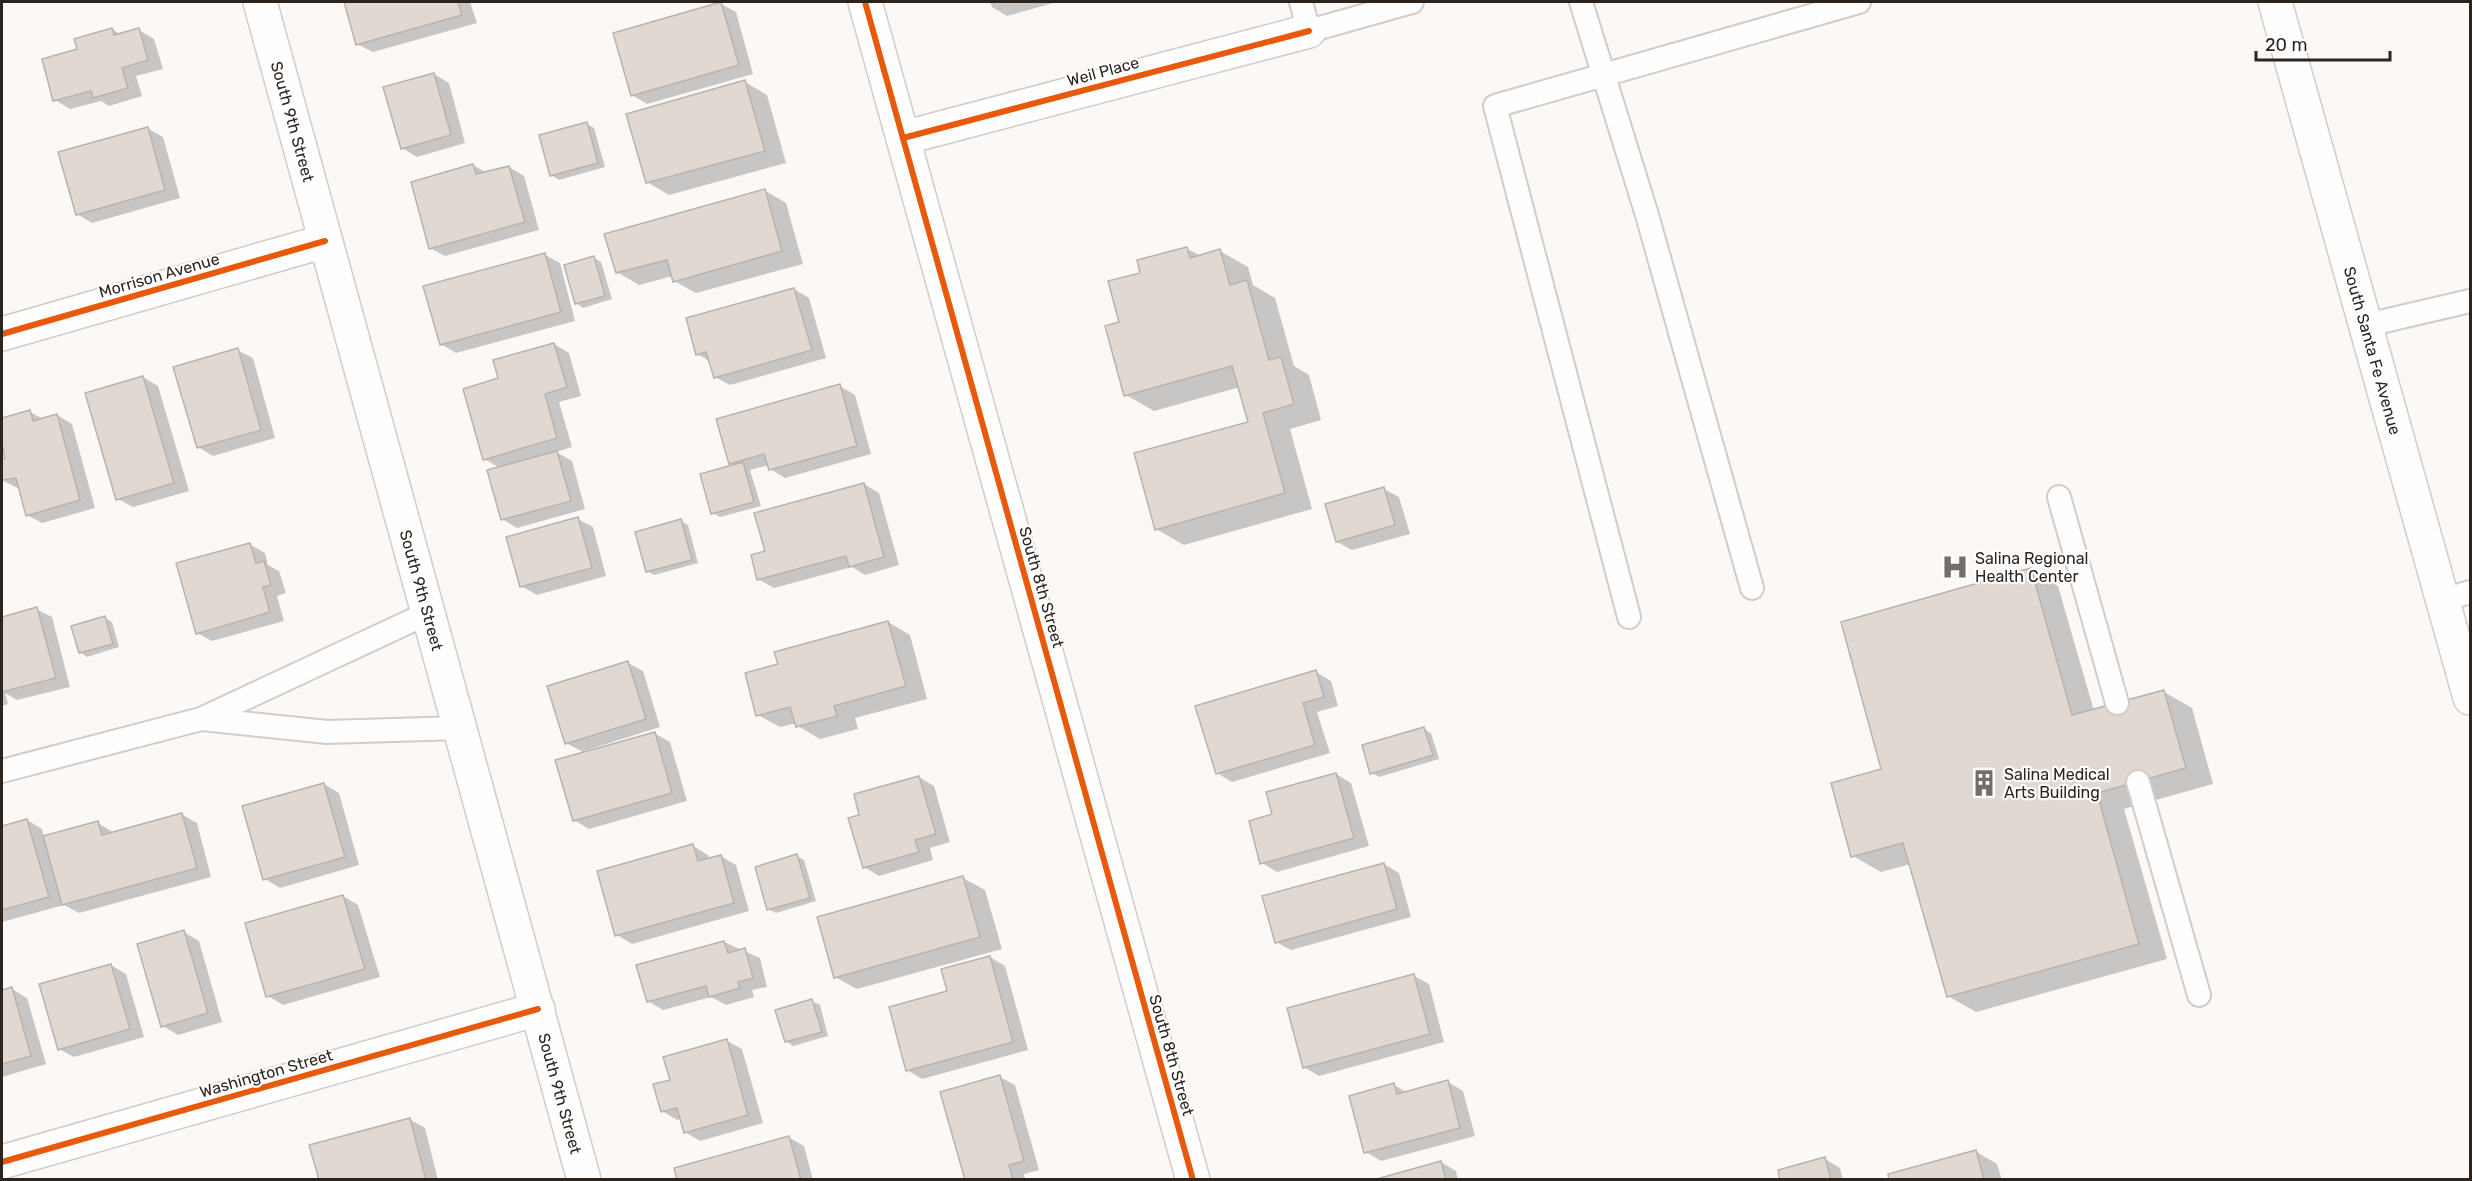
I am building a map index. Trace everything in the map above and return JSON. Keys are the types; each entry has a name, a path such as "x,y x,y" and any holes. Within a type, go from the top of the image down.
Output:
{"street":[{"name":"South 9th Street","path":"260,2 584,1179"},
{"name":"South 8th Street","path":"865,2 1193,1179"},
{"name":"South Santa Fe Avenue","path":"2275,2 2367,325 2457,596 2470,698"},
{"name":"Weil Place","path":"903,138 1305,16"},
{"name":"Morrison Avenue","path":"2,334 325,241"},
{"name":"Washington Street","path":"2,1162 538,1010"}],"lane":[{"path":"1305,16 1412,2"},
{"path":"1581,2 1605,74 1752,588"},
{"path":"1629,617 1496,106 1859,2"},
{"path":"2367,325 2470,301"},
{"path":"2060,497 2117,703"},
{"path":"2,771 201,719 428,613"},
{"path":"201,719 327,732 460,728"},
{"path":"2138,782 2199,995"}],"building":[{"path":"344,2 458,2 462,15 356,45"},
{"path":"721,2 739,65 631,96 613,33"},
{"path":"112,28 114,35 139,28 148,60 122,68 128,88 93,98 91,91 53,101 42,59 77,49 74,39"},
{"path":"434,73 451,135 401,149 383,87"},
{"path":"745,80 765,151 646,183 626,114"},
{"path":"587,122 598,163 550,176 539,135"},
{"path":"148,127 165,190 76,215 58,152"},
{"path":"473,164 476,174 509,166 525,222 429,249 411,182"},
{"path":"765,189 782,251 673,282 667,260 616,273 604,234"},
{"path":"1187,247 1190,258 1220,249 1230,285 1247,280 1269,360 1281,357 1294,404 1263,413 1285,493 1155,530 1134,453 1248,422 1232,366 1124,396 1105,326 1119,322 1108,281 1140,273 1137,260"},
{"path":"545,253 561,312 440,345 423,286"},
{"path":"594,256 605,296 575,304 564,265"},
{"path":"794,288 812,350 714,378 706,352 696,355 686,318"},
{"path":"554,343 567,387 545,394 557,438 483,460 463,389 498,378 493,360"},
{"path":"238,348 261,430 197,448 173,367"},
{"path":"143,376 174,483 116,500 85,393"},
{"path":"840,384 857,446 769,470 764,454 729,464 716,419"},
{"path":"30,410 33,421 57,414 80,500 26,516 16,478 2,480 2,459 5,458 2,445 2,418"},
{"path":"557,451 571,501 501,520 487,470"},
{"path":"743,462 754,502 711,514 700,474"},
{"path":"864,483 884,557 849,567 846,556 757,580 751,555 765,551 754,513"},
{"path":"1384,487 1395,525 1336,542 1325,504"},
{"path":"578,517 592,568 520,587 506,537"},
{"path":"681,519 692,560 646,572 635,532"},
{"path":"250,543 256,563 264,561 271,585 263,587 270,612 196,634 176,563"},
{"name":"Salina Medical Arts Building","path":"2031,568 2072,715 2164,690 2186,768 2097,793 2139,944 1947,997 1903,843 1851,857 1831,783 1881,769 1841,622"},
{"path":"37,607 56,678 2,692 2,617"},
{"path":"105,616 113,644 79,653 71,626"},
{"path":"888,621 906,686 834,706 837,716 796,727 790,707 756,716 745,673 778,664 774,652"},
{"path":"628,661 646,719 565,744 547,686"},
{"path":"1316,670 1324,697 1303,703 1315,745 1216,774 1195,706"},
{"path":"1424,727 1433,755 1370,774 1362,745"},
{"path":"655,732 672,793 573,821 555,760"},
{"path":"1336,773 1354,838 1260,864 1249,821 1272,814 1266,792"},
{"path":"919,776 936,834 915,840 919,852 863,868 848,818 859,815 854,794"},
{"path":"324,783 345,857 263,880 242,806"},
{"path":"182,813 197,868 62,905 43,836 98,821 102,835"},
{"path":"27,819 49,897 2,910 2,826"},
{"path":"693,844 698,861 721,855 734,903 615,936 597,871"},
{"path":"797,854 810,898 767,910 755,867"},
{"path":"1384,863 1397,909 1275,943 1262,896"},
{"path":"963,876 980,937 834,978 817,917"},
{"path":"343,895 365,969 266,997 245,923"},
{"path":"184,930 208,1013 161,1027 137,944"},
{"path":"724,941 728,953 745,948 753,978 738,982 740,988 709,997 706,986 647,1002 636,965"},
{"path":"990,956 1013,1042 906,1071 889,1007 947,991 941,969"},
{"path":"111,964 130,1029 58,1050 39,984"},
{"path":"1414,974 1430,1034 1303,1068 1287,1008"},
{"path":"12,987 31,1056 2,1064 2,990"},
{"path":"812,999 822,1032 785,1042 775,1010"},
{"path":"727,1039 748,1115 684,1133 677,1108 661,1112 653,1084 670,1080 663,1057"},
{"path":"1000,1075 1024,1161 1009,1165 1013,1180 965,1180 940,1092"},
{"path":"1448,1080 1460,1128 1364,1153 1349,1096 1394,1083 1397,1094"},
{"path":"410,1118 426,1180 319,1180 309,1145"},
{"path":"789,1136 801,1180 677,1180 674,1168"},
{"path":"1976,1150 1984,1180 1889,1180 1888,1174"},
{"path":"1825,1157 1831,1180 1780,1180 1778,1170"},
{"path":"1441,1161 1446,1180 1373,1180"}],"cycle path":[{"path":"865,2 1193,1180"},
{"path":"903,138 1309,31"},
{"path":"2,334 325,241"},
{"path":"2,1162 538,1009"}],"place":[{"name":"Salina Regional Health Center","path":"1955,567"},
{"name":"Salina Medical Arts Building","path":"1984,783"}]}
